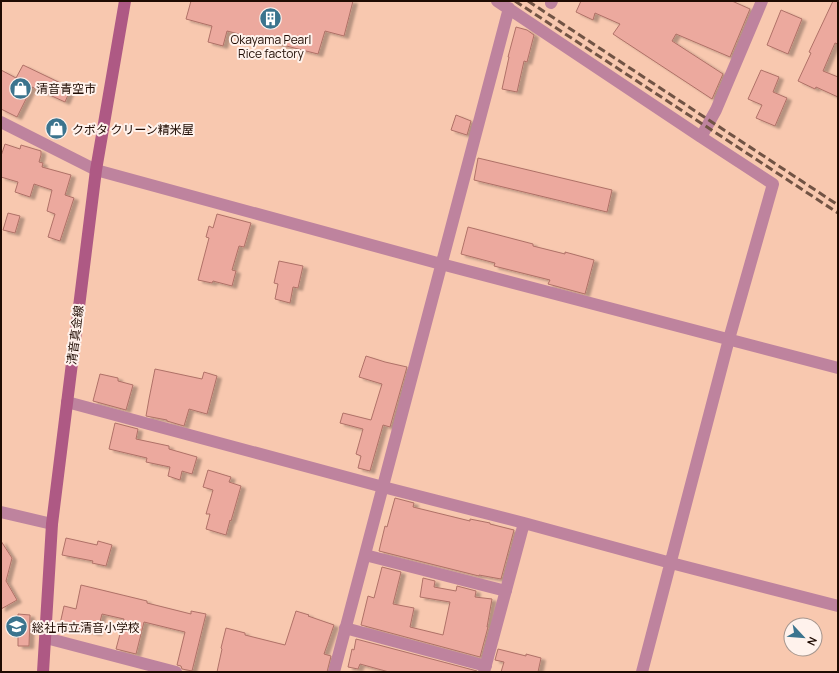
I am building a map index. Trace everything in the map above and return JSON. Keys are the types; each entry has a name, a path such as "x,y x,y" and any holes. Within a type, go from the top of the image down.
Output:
{"main road":[{"name":"清音真金線","path":"43,672 52,524 96,170 125,1"}],"street":[{"path":"497,1 773,184 729,339 642,672"},
{"path":"701,137 716,110 762,1"},
{"path":"334,672 508,8"},
{"path":"1,122 96,170 441,264 838,368"},
{"path":"67,402 383,487 838,606"},
{"path":"1,512 52,524"},
{"path":"346,628 485,669 524,523"},
{"path":"365,555 506,591"},
{"path":"46,638 176,672"}],"building":[{"path":"191,1 353,1 344,36 325,31 318,54 227,31 223,46 208,42 212,26 186,19"},
{"path":"581,1 732,1 750,9 730,57 676,34 672,41 723,74 712,99 613,34 620,24 595,13 593,20 576,12"},
{"path":"833,1 838,1 838,44 835,43 823,71 838,77 838,97 798,81 811,53 809,52"},
{"path":"781,10 802,19 788,54 767,45"},
{"path":"516,27 527,30 534,35 527,62 524,61 517,92 502,89"},
{"path":"23,65 71,88 65,102 32,87 17,117 1,109 1,70 16,78"},
{"path":"761,70 779,77 773,92 787,98 775,126 756,118 762,105 748,99"},
{"path":"456,115 471,121 467,135 451,130"},
{"path":"5,144 20,149 21,145 41,151 39,162 43,163 42,167 71,175 65,195 74,198 60,241 48,237 55,214 47,211 52,190 34,184 30,197 15,192 18,182 1,177 1,156"},
{"path":"478,158 612,190 607,212 474,180"},
{"path":"8,213 20,216 15,233 3,230"},
{"path":"217,214 251,223 244,247 239,246 232,270 236,271 232,286 213,281 212,283 198,280 209,238 206,237 209,226 213,228"},
{"path":"468,227 533,244 533,246 565,254 565,252 594,260 585,294 548,284 550,280 494,266 495,263 461,254"},
{"path":"279,261 303,266 298,288 293,287 290,303 275,299 278,284 274,283"},
{"path":"366,356 407,367 390,427 383,425 370,471 358,468 361,456 356,454 363,429 340,423 343,413 371,420 382,384 359,377"},
{"path":"155,369 202,379 204,372 217,376 207,414 189,409 184,426 167,420 146,416"},
{"path":"100,374 118,378 118,381 133,385 126,410 93,401"},
{"path":"115,423 138,429 136,439 169,446 169,449 197,457 192,474 182,471 180,480 168,476 170,467 146,462 147,458 109,449"},
{"path":"208,470 231,477 229,482 241,486 226,535 206,529 210,514 206,514 213,490 203,487"},
{"path":"395,498 414,503 413,507 470,521 470,519 490,523 514,530 501,579 479,576 379,551 385,526 387,527"},
{"path":"66,538 97,545 98,541 112,545 106,566 92,563 93,561 62,555"},
{"path":"1,541 12,558 6,581 17,600 1,609"},
{"path":"382,567 401,572 393,604 414,608 410,627 443,635 450,602 420,597 423,578 435,581 434,587 456,591 457,586 476,591 475,597 492,599 488,627 480,657 361,625 368,596 374,598"},
{"path":"81,585 147,601 147,603 191,614 191,611 206,614 192,671 182,669 181,666 177,665 185,632 144,622 136,654 116,649 124,619 102,614 97,633 60,624 64,606 76,609"},
{"path":"296,611 334,625 324,654 331,656 327,672 217,672 226,628 245,633 245,635 285,645"},
{"path":"18,614 30,615 29,646 18,646"},
{"path":"356,639 477,672 389,672 360,664 358,669 348,667"},
{"path":"498,649 541,658 538,672 501,672 504,662 495,660"}],"railway":[{"path":"515,1 838,213"},
{"path":"528,1 838,205"}],"place":[{"name":"Okayama Pearl Rice factory","path":"271,18"},
{"name":"清音青空市","path":"20,88"},
{"name":"クボタ クリーン精米屋","path":"57,129"},
{"name":"総社市立清音小学校","path":"17,627"}]}
